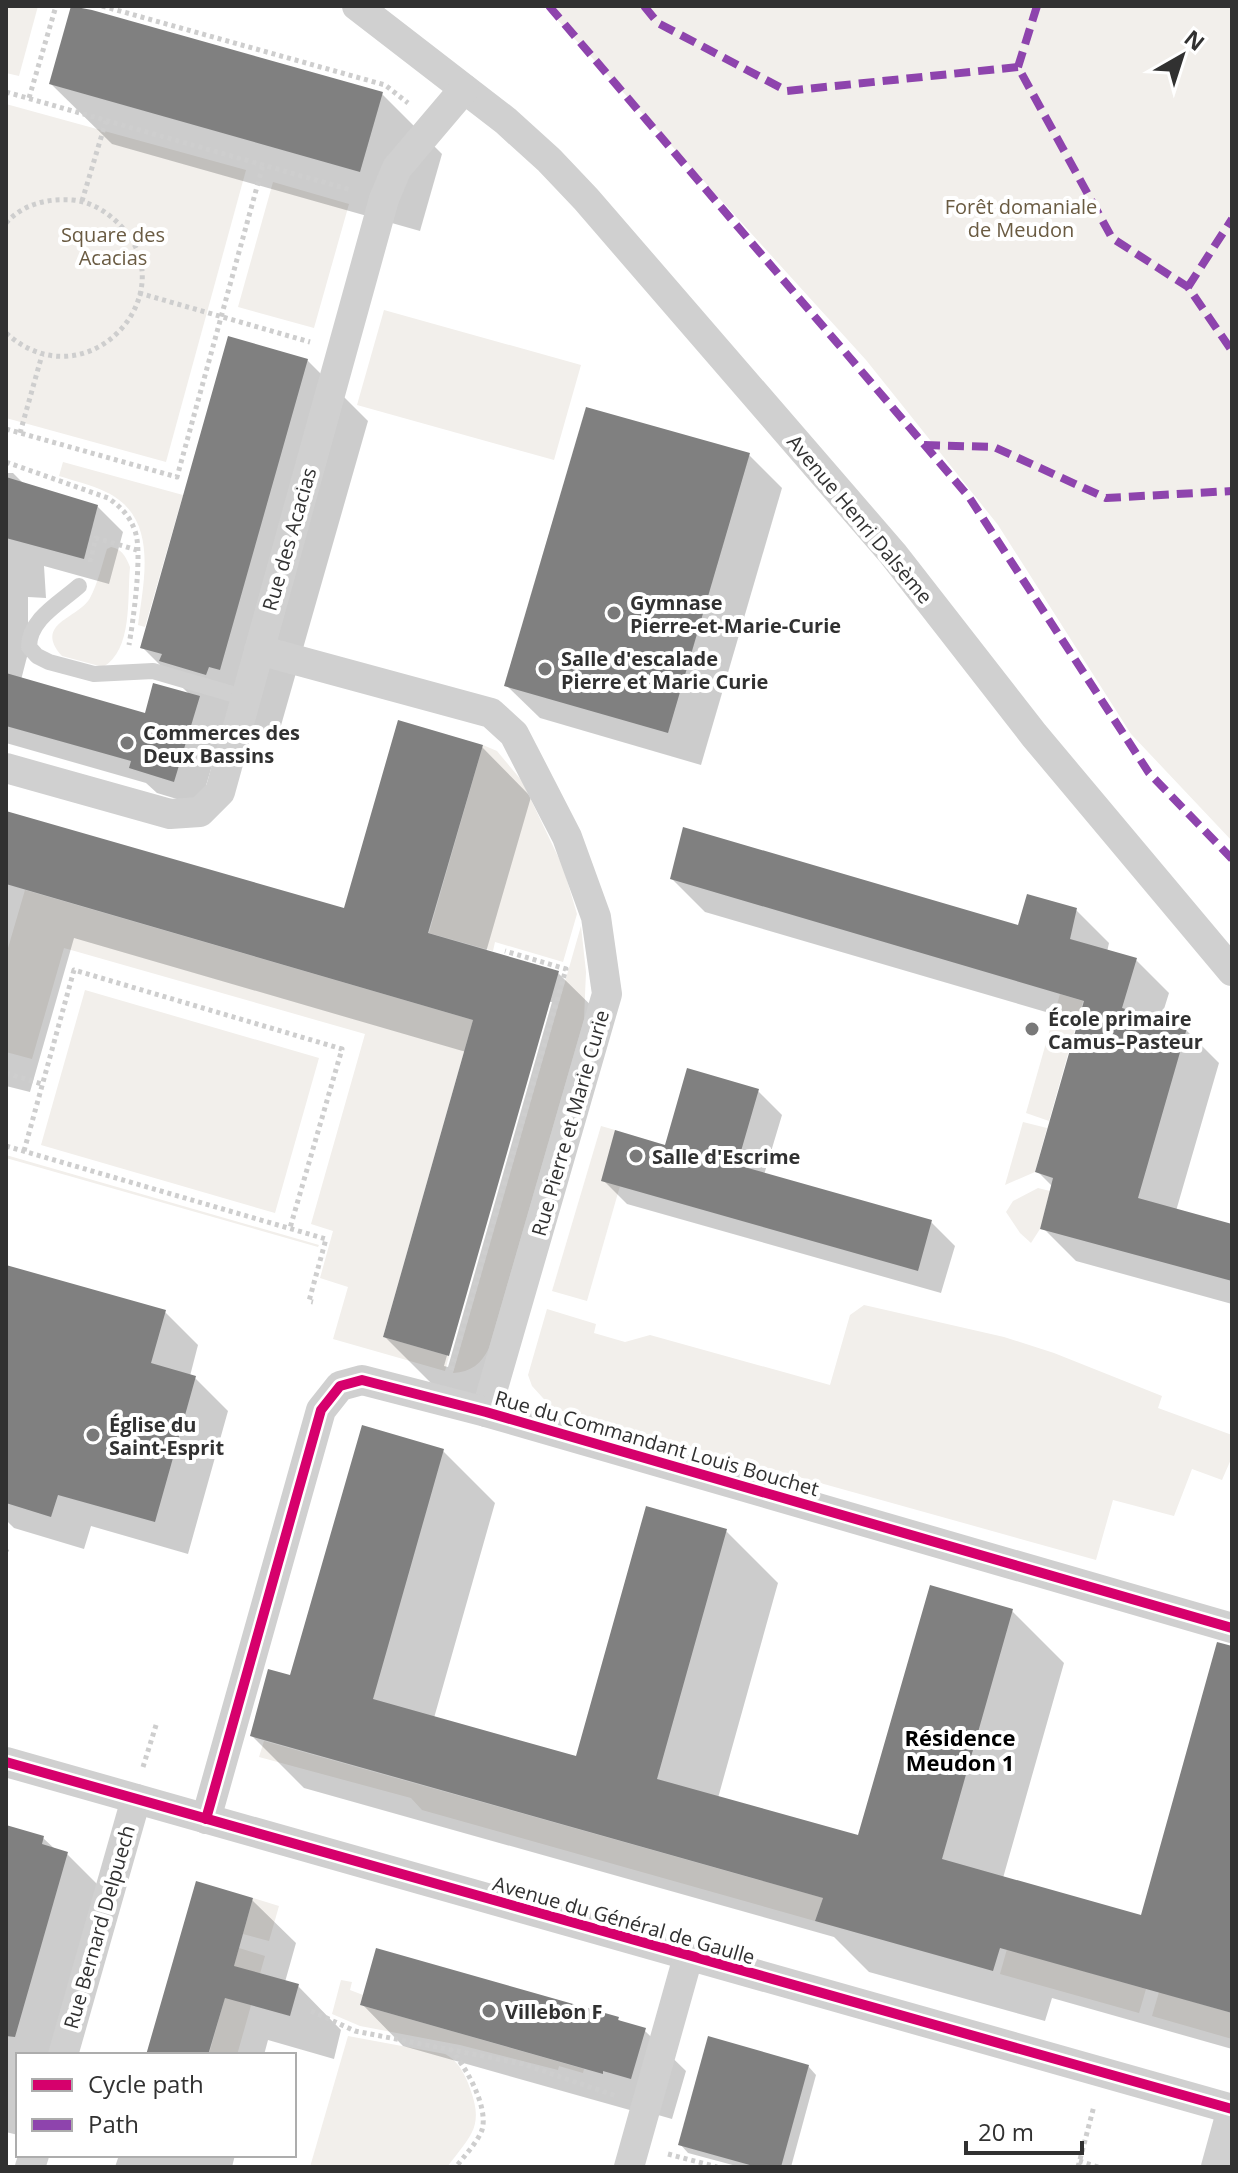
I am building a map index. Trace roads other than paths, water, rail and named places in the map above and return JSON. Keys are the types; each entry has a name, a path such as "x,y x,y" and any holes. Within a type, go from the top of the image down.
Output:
{"street":[{"name":"Avenue Henri Dalsème","path":"357,6 506,121 586,199 893,554 1034,735 1232,971"},
{"name":"Rue des Acacias","path":"6,768 170,814 200,812 220,792 389,183 397,168 464,89"},
{"name":"Rue Pierre et Marie Curie","path":"259,650 491,713 514,734 521,746 567,837 596,917 607,994 486,1412"},
{"name":"Rue du Commandant Louis Bouchet","path":"206,1819 321,1410 340,1386 362,1380 486,1412 1232,1628"},
{"name":"Avenue du Général de Gaulle","path":"6,1762 1232,2109"},
{"name":"Rue Bernard Delpuech","path":"64,2053 135,1799"},
{"path":"632,2156 688,1957"},
{"path":"1216,2167 1232,2109"}],"lane":[{"path":"79,586 34,625 29,635 29,647 37,656 94,674 153,671 246,698"}],"place":[{"name":"Gymnase Pierre-et-Marie-Curie","path":"614,613"},
{"name":"Salle d'escalade Pierre et Marie Curie","path":"545,669"},
{"name":"Commerces des Deux Bassins","path":"127,743"},
{"name":"École primaire Camus–Pasteur","path":"1032,1029"},
{"name":"Salle d'Escrime","path":"636,1156"},
{"name":"Église du Saint-Esprit","path":"93,1435"},
{"name":"Villebon F","path":"489,2011"}],"district":[{"name":"Résidence Meudon 1","path":"960,1750"}],"park label":[{"name":"Forêt domaniale de Meudon","path":"1021,218"},
{"name":"Square des Acacias","path":"113,246"}]}
